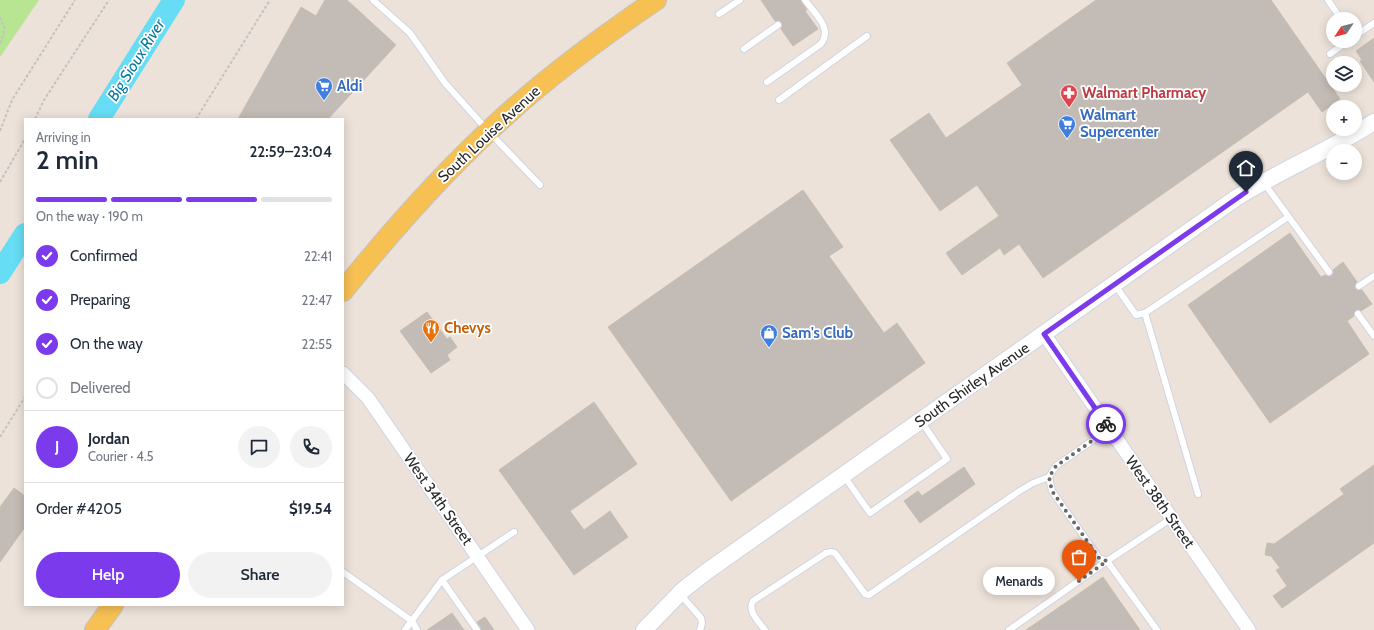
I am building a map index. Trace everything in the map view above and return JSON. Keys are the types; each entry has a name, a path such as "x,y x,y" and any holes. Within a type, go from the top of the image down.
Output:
{"main road":[{"name":"South Louise Avenue","path":"344,290 409,211 488,132 555,74 656,0"},
{"path":"95,630 112,606"}],"street":[{"name":"South Shirley Avenue","path":"644,630 680,593 844,475 1115,285 1236,198 1263,182 1347,139 1374,122"},
{"name":"West 38th Street","path":"1044,334 1250,630"},
{"name":"West 34th Street","path":"344,374 368,398 528,630"}],"lane":[{"path":"373,0 410,33 446,83 488,132 540,185"},
{"path":"719,14 740,0"},
{"path":"1328,0 1336,12"},
{"path":"767,82 821,44 826,37 826,28 805,3"},
{"path":"1362,31 1374,23"},
{"path":"744,49 778,25"},
{"path":"779,100 867,36"},
{"path":"1330,54 1338,48"},
{"path":"1263,182 1329,272"},
{"path":"1115,285 1136,315 1145,314 1288,217"},
{"path":"1359,286 1374,276"},
{"path":"1145,314 1198,494"},
{"path":"1358,314 1374,336"},
{"path":"844,475 870,513 947,459 921,421"},
{"path":"765,630 752,611 751,604 753,600 826,553 835,553 865,594 870,595 1018,492 1033,483 1049,477 1056,466 1109,429"},
{"path":"1049,477 1052,491 1099,558 1107,561 1157,630"},
{"path":"1009,630 1107,561 1172,518"},
{"path":"405,630 442,580 514,532"},
{"path":"344,573 412,621 418,630"},
{"path":"442,580 476,630"},
{"path":"680,593 701,618 702,623 700,630"}],"path":[{"path":"0,131 12,100 75,0"},
{"path":"35,118 44,100 109,0"},
{"path":"197,118 270,0"},
{"path":"0,17 4,29 0,44"},
{"path":"0,182 24,141"},
{"path":"0,437 24,399"}],"green space":[{"path":"0,0 39,0 0,57"}],"building":[{"path":"325,0 347,0 396,45 329,118 239,118 301,7 316,16"},
{"path":"761,0 801,0 807,10 805,11 818,29 793,46 781,29 782,23 775,21"},
{"name":"Walmart Supercenter","path":"1096,0 1271,0 1326,79 1326,92 1335,92 1340,99 1326,100 1326,109 1322,112 1308,92 1043,278 1019,244 1004,255 1000,248 962,275 946,253 999,216 977,185 940,211 890,140 929,113 946,138 1022,85 1007,63"},
{"path":"1374,38 1374,82 1362,64 1362,56 1359,56 1356,51"},
{"name":"Sam's Club","path":"803,190 843,247 829,256 884,333 897,323 925,363 731,501 608,327"},
{"path":"1290,233 1321,277 1325,275 1331,276 1333,270 1343,262 1357,282 1355,286 1356,289 1362,290 1372,304 1361,311 1356,310 1354,316 1347,321 1369,354 1270,423 1188,305"},
{"name":"Chevys","path":"427,312 447,339 450,337 457,347 447,355 450,360 431,373 400,331"},
{"path":"594,402 637,464 570,511 584,530 610,511 628,537 574,575 499,470"},
{"path":"1374,465 1374,543 1282,608 1273,596 1287,586 1276,570 1280,568 1271,556 1265,555 1267,543 1274,544 1344,494 1340,489"},
{"path":"964,467 975,484 920,523 904,501 918,491 922,496"},
{"path":"14,488 24,495 24,528 0,562 0,507"},
{"path":"1103,577 1140,630 1026,630"},
{"path":"452,613 464,630 427,630"},
{"path":"485,617 494,630 481,630 477,622"}],"waterway":[{"name":"Big Sioux River","path":"100,118 174,0"},
{"name":"Big Sioux River","path":"0,273 24,236"}],"way so far":[{"path":"1079,581 1107,561 1099,558 1052,491 1049,477 1056,466 1109,429 1106,424"}],"place":[{"name":"Aldi","path":"324,101"},
{"name":"Walmart Pharmacy","path":"1069,108"},
{"name":"Walmart Supercenter","path":"1067,139"},
{"name":"Chevys","path":"431,343"},
{"name":"Sam's Club","path":"769,348"},
{"name":"Menards","path":"1079,581"}],"route":[{"path":"1106,424 1044,334 1246,192"}]}
